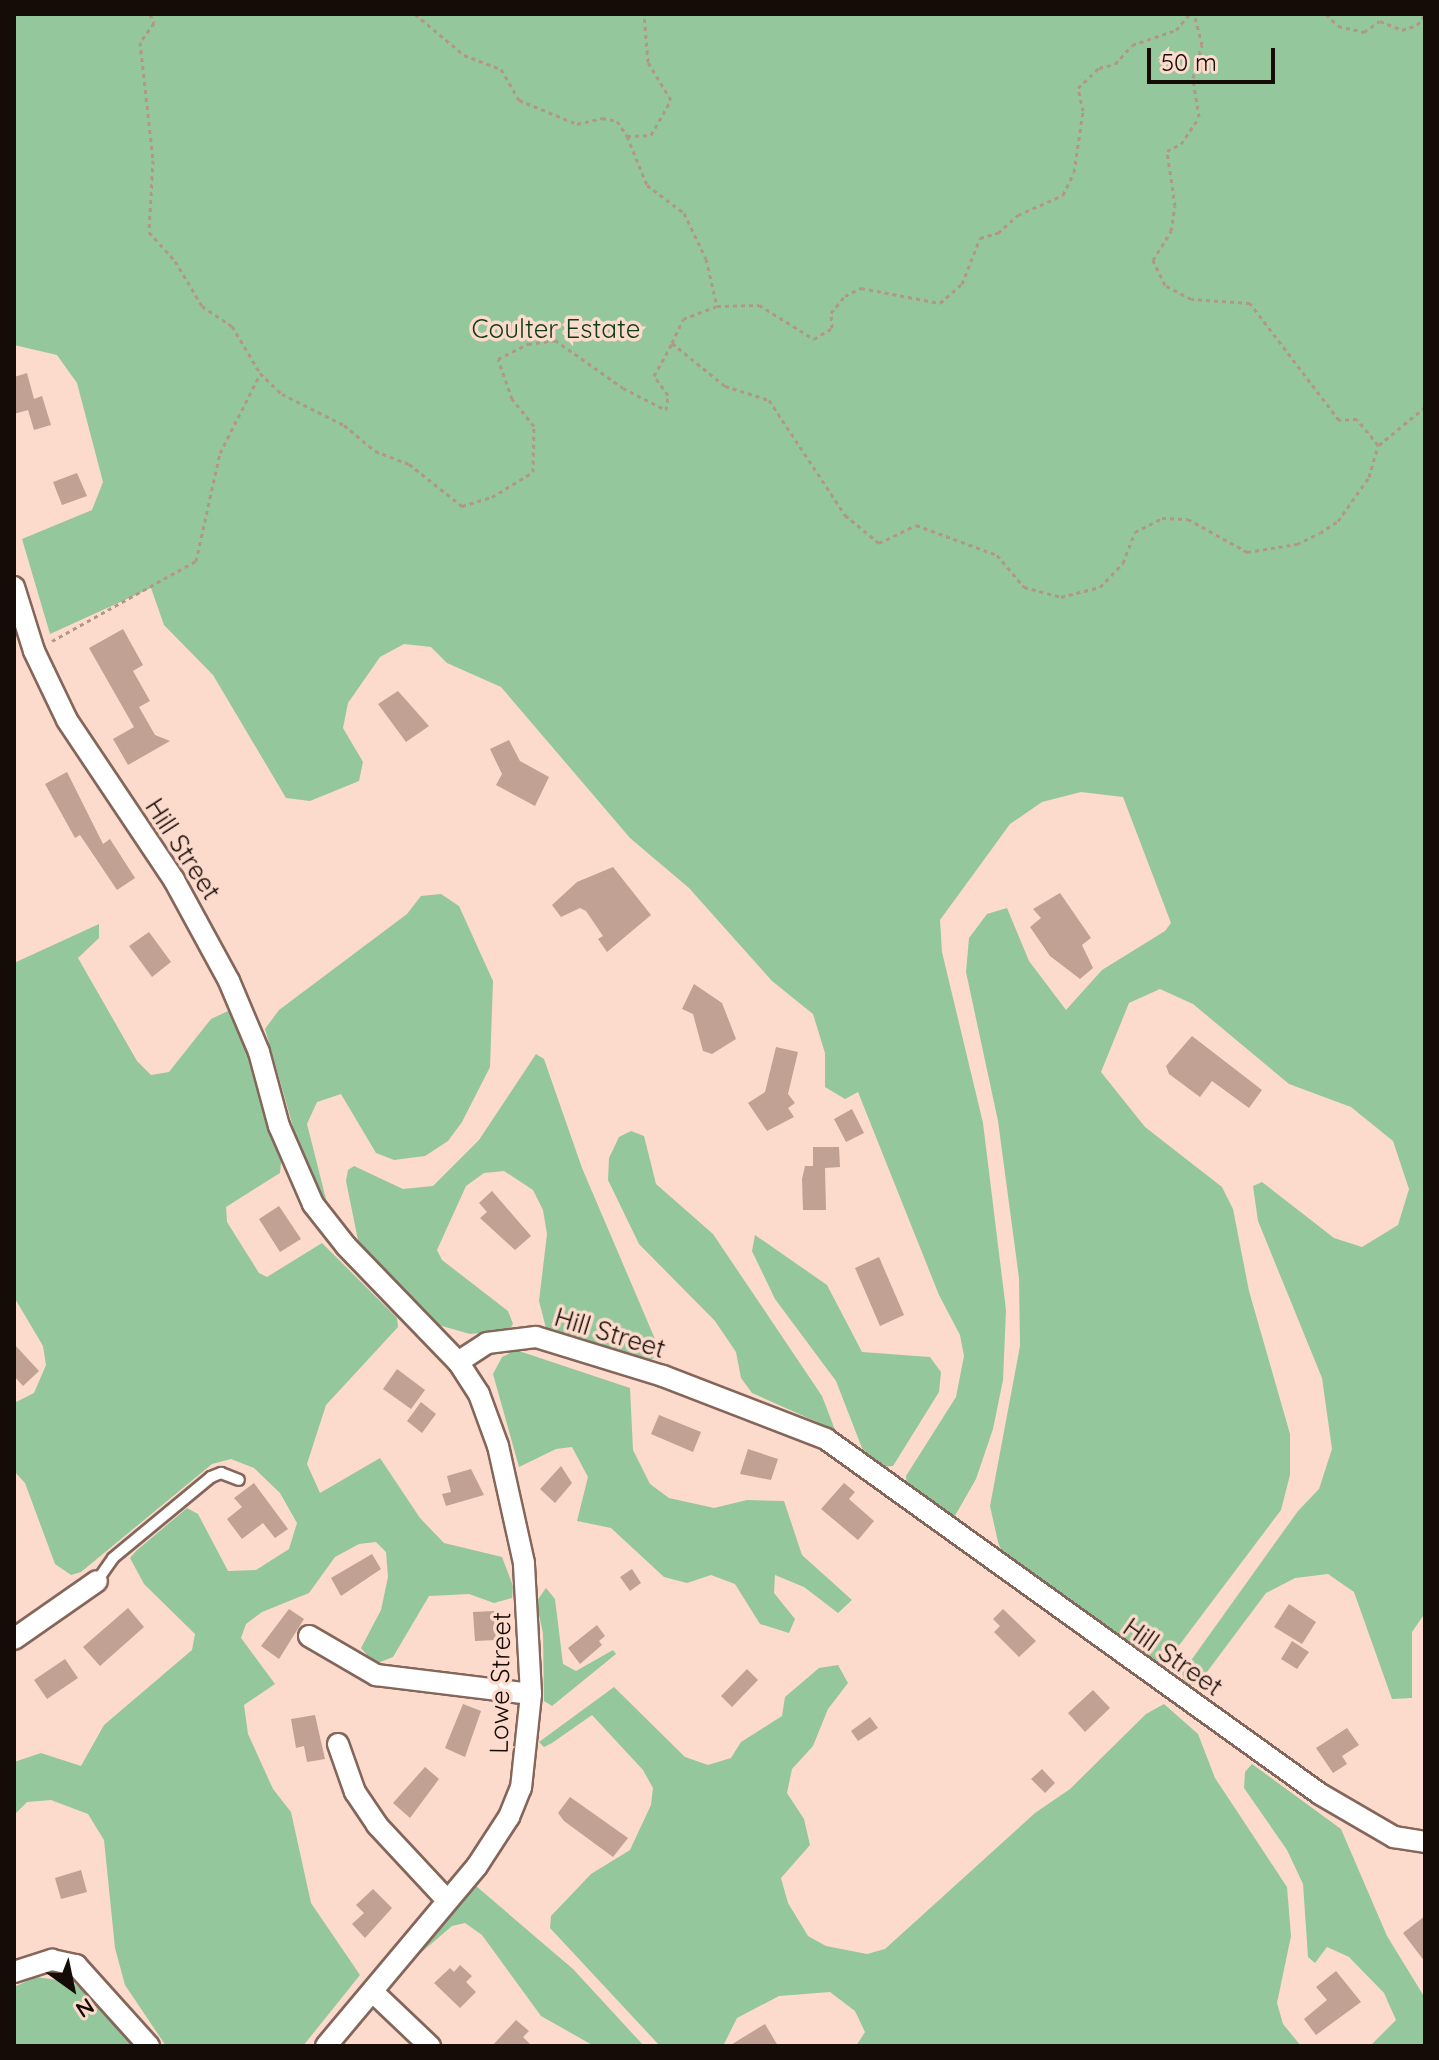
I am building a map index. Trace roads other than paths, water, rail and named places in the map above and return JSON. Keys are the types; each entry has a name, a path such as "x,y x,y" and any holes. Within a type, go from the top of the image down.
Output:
{"street":[{"name":"Hill Street","path":"14,587 34,651 87,753 212,946 245,1016 279,1126 313,1204 346,1246 458,1362 487,1343 536,1337 663,1376 826,1439 1320,1794 1394,1837 1425,1842"},
{"name":"Lowe Street","path":"326,2046 447,1900 509,1817 521,1788 531,1694 525,1574 504,1469 479,1394 458,1362"},
{"path":"14,1639 97,1581"},
{"path":"309,1636 376,1675 531,1694"},
{"path":"338,1744 355,1792 377,1825 447,1900"},
{"path":"14,1972 52,1960 76,1965 149,2046"},
{"path":"373,1992 430,2046"}],"lane":[{"path":"97,1581 113,1558 202,1484 221,1473 239,1480"}],"park label":[{"name":"Coulter Estate","path":"556,329"}]}
